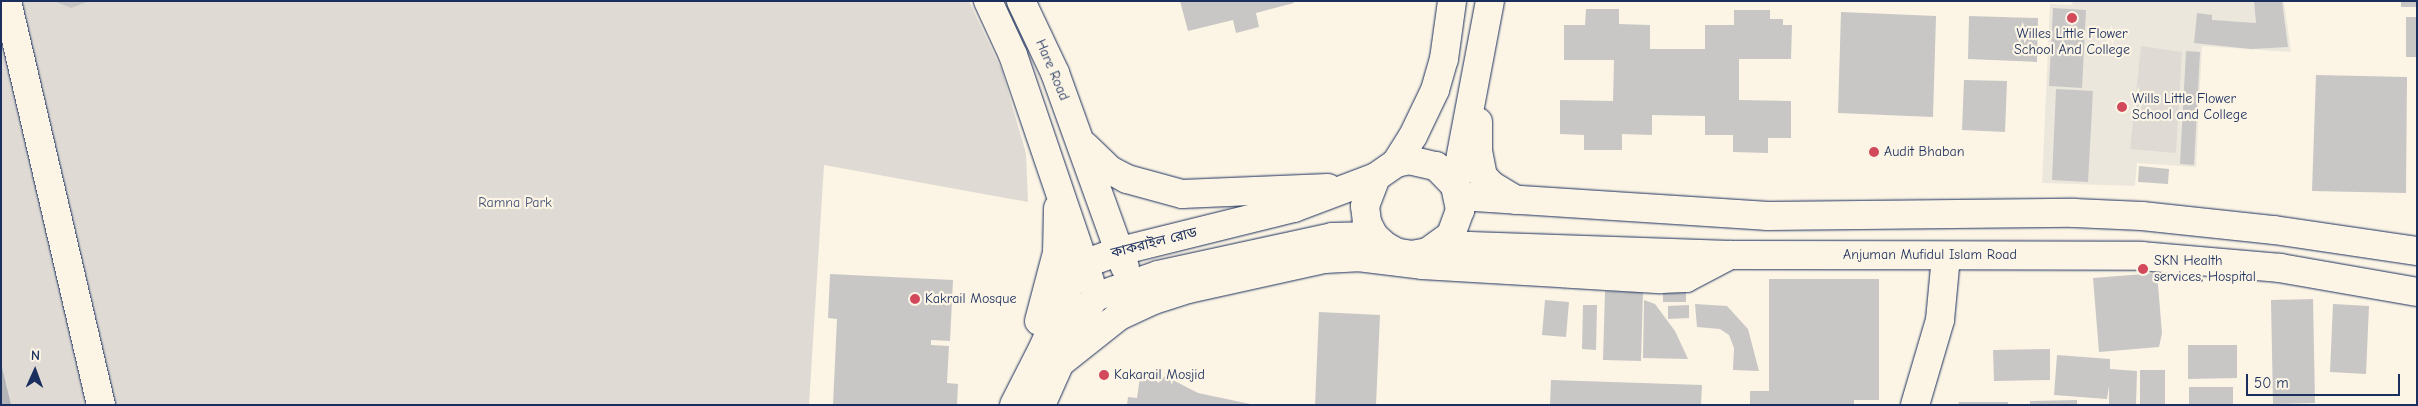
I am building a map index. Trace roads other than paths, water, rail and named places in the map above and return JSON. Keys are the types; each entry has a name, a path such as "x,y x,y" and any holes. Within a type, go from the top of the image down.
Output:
{"main road":[{"path":"7,1 101,405"},
{"path":"988,1 1013,55 1095,297"},
{"name":"Hare Road","path":"1021,1 1055,74 1081,141 1130,282"},
{"path":"1452,1 1444,59 1434,90 1413,136 1386,170 1365,206 1367,222 1388,248 1398,253 1413,255 1441,245 1458,223 1457,191 1490,1"},
{"path":"1479,63 1482,94 1478,151 1483,176 1491,185 1519,202"},
{"path":"1081,141 1110,170 1126,179 1182,194 1305,187 1345,189"},
{"name":"কাকরাইল রোড","path":"1084,264 1120,251 1294,208 1345,189 1386,170 1423,161 1447,174 1457,191"},
{"path":"1025,400 1057,253 1055,180"},
{"path":"1457,191 1519,202 1768,216 2093,214 2217,223 2417,251"},
{"path":"2359,242 2379,236 2417,232"},
{"path":"1056,366 1080,318 1095,297 1130,282 1332,237 1388,248 1661,280 1686,278 1730,255"},
{"name":"Anjuman Mufidul Islam Road","path":"1441,245 1730,255 2141,256 2226,262 2417,292"},
{"path":"1025,400 1056,366 1119,316 1188,289 1324,258 1358,257 1388,248"},
{"path":"1915,405 1940,320 1946,256"},
{"path":"1025,400 1044,346 1073,278 1084,264"}],"place":[{"name":"Willes Little Flower School And College","path":"2072,18"},
{"name":"Wills Little Flower School and College","path":"2122,107"},
{"name":"Audit Bhaban","path":"1874,152"},
{"name":"SKN Health services, Hospital","path":"2143,269"},
{"name":"Kakrail Mosque","path":"915,299"},
{"name":"Kakarail Mosjid","path":"1104,375"}],"park label":[{"name":"Ramna Park","path":"515,203"}]}
